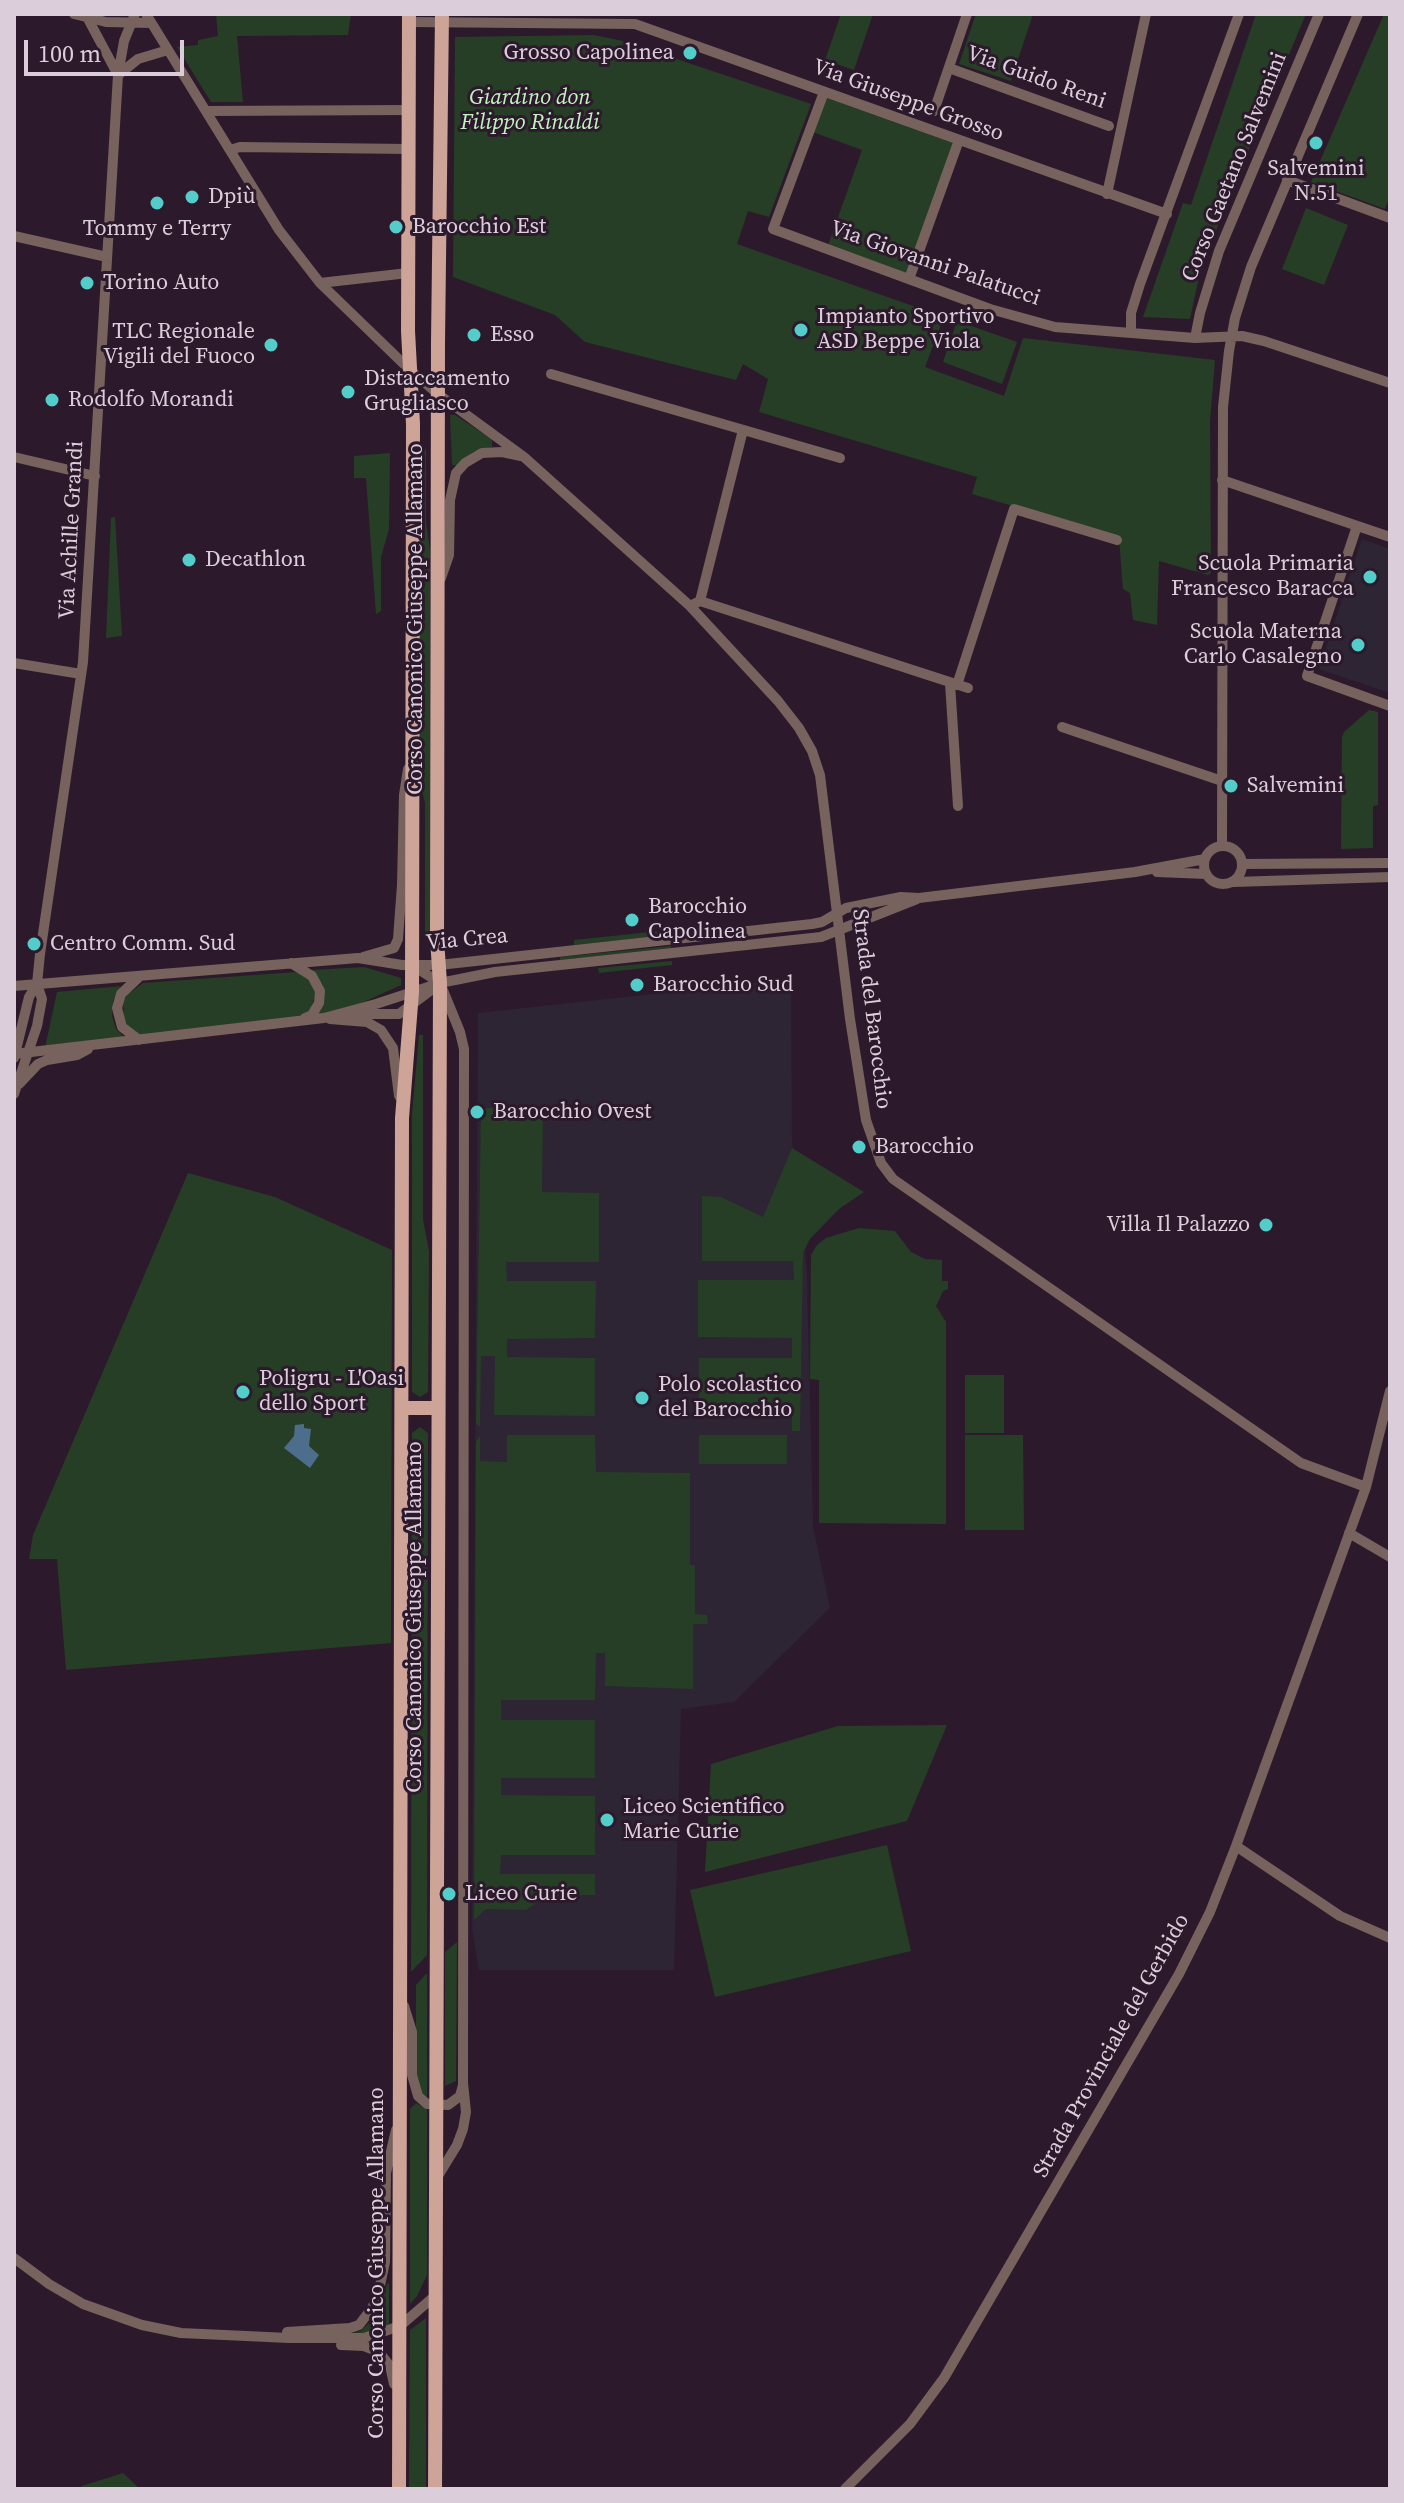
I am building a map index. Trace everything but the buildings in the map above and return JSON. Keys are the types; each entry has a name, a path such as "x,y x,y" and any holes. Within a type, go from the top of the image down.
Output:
{"main road":[{"name":"Corso Canonico Giuseppe Allamano","path":"399,2489 402,1118 412,999 413,424 408,273 409,18"},
{"name":"Corso Canonico Giuseppe Allamano","path":"435,2489 440,983 438,394 442,18"},
{"path":"402,1408 437,1408"}],"street":[{"path":"74,14 149,18"},
{"name":"Via Giuseppe Grosso","path":"625,14 635,24"},
{"name":"Via Guido Reni","path":"934,111 967,14"},
{"path":"1107,194 1146,14"},
{"name":"Corso Gaetano Salvemini","path":"1131,333 1131,313 1140,284 1239,14"},
{"name":"Corso Gaetano Salvemini","path":"1195,338 1219,251 1319,14"},
{"path":"1222,846 1223,407 1231,337 1251,267 1358,14"},
{"path":"87,17 118,75 138,59 168,50"},
{"name":"Strada del Barocchio","path":"149,18 279,230 320,283 438,394 524,457 695,604 791,717 812,751 823,795 866,1120 881,1163 893,1179 1301,1463 1366,1487"},
{"name":"Via Giuseppe Grosso","path":"409,18 606,18 635,24 1167,214"},
{"name":"Via Achille Grandi","path":"15,1092 18,1055 29,997 37,984 81,674 118,75 122,47 132,19"},
{"name":"Via Guido Reni","path":"949,68 1109,126"},
{"name":"Via Giovanni Palatucci","path":"824,92 773,229 990,309 1055,327 1264,341 1390,383"},
{"path":"206,111 408,110"},
{"path":"909,279 959,140"},
{"path":"230,150 240,147 408,149"},
{"path":"1287,180 1390,218"},
{"path":"14,236 107,257"},
{"path":"320,283 408,273"},
{"path":"551,374 840,458"},
{"path":"695,604 743,430"},
{"path":"438,588 449,555 450,500 456,473 465,463 482,453 502,452 524,457"},
{"path":"14,457 95,476"},
{"path":"1222,480 1390,537"},
{"path":"958,806 958,685 1014,509 1117,540"},
{"path":"1357,526 1307,676 1390,706"},
{"name":"Strada del Barocchio","path":"695,604 958,685"},
{"path":"14,663 81,674"},
{"path":"1062,727 1222,781"},
{"path":"358,958 394,948 398,939 404,795 412,752"},
{"path":"1234,882 1243,864 1234,849 1222,846 1211,850 1205,859 1206,874 1215,883 1390,877"},
{"name":"Via Crea","path":"14,986 358,958 439,965 812,924 864,904 901,897 919,898 1135,872 1205,859"},
{"path":"1243,864 1390,863"},
{"path":"1276,865 1334,878"},
{"name":"Via Crea","path":"1135,872 1206,874"},
{"name":"Via Crea","path":"18,1055 324,1018 412,999 440,983 495,972 821,937 919,898"},
{"path":"291,963 312,976 320,991 316,1010 300,1021"},
{"path":"412,965 440,983"},
{"path":"139,1041 122,1027 117,1008 121,994 140,976"},
{"name":"Corso Canonico Giuseppe Allamano","path":"436,2180 463,2129 466,2098 463,2083 464,1049 440,983"},
{"name":"Via Crea","path":"344,1013 399,1014 412,999"},
{"path":"324,1018 367,1022 381,1030 389,1040 396,1061 402,1118"},
{"name":"Via Crea","path":"15,1092 38,1064 77,1055 94,1046"},
{"name":"Strada Provinciale del Gerbido","path":"845,2489 910,2424 963,2347 1179,1974 1210,1912 1366,1487 1390,1391"},
{"path":"1349,1533 1390,1557"},
{"path":"1236,1846 1340,1916 1390,1938"},
{"name":"Corso Canonico Giuseppe Allamano","path":"400,1990 412,2032 414,2087 427,2104 436,2106"},
{"path":"436,2106 455,2102 463,2083"},
{"path":"265,2336 350,2328 359,2325 372,2308 385,2262 386,2173 400,2117"},
{"path":"14,2258 64,2294 101,2312 181,2333 348,2339 375,2336 400,2326 436,2295"},
{"path":"265,2336 288,2344 364,2346 379,2352 385,2357 393,2375 399,2425"}],"shaded area":[{"name":"Scuola Materna Carlo Casalegno","path":"1362,539 1390,549 1390,693 1319,669"},
{"name":"Polo scolastico del Barocchio","path":"791,979 792,1141 807,1271 813,1526 830,1608 734,1702 681,1709 674,1970 479,1970 472,1929 478,1013"}],"green space":[{"path":"216,14 351,14 348,35 237,36 243,102 211,102 177,47 198,45 198,40 218,36"},
{"path":"841,14 873,14 854,70 825,60"},
{"path":"976,14 1033,14 1011,81 959,64"},
{"path":"1256,14 1306,14 1224,209 1199,277 1190,319 1143,317 1183,203 1191,205"},
{"path":"1384,14 1390,14 1390,195 1385,209 1311,182"},
{"name":"Giardino don Filippo Rinaldi","path":"594,35 623,41 811,104 769,217 748,211 737,244 944,317 925,367 1004,396 1023,338 1215,360 1210,421 1211,573 1208,575 1159,561 1157,625 1133,620 1130,593 1123,589 1119,537 972,494 977,477 759,412 768,379 743,364 736,380 585,342 555,315 453,277 455,37"},
{"path":"824,92 959,139 909,278 827,248 862,150 810,131"},
{"path":"1306,208 1348,225 1324,285 1282,269"},
{"path":"957,321 1017,342 1002,384 943,362"},
{"path":"450,415 455,415 492,439 492,447 473,452 457,465 452,465"},
{"path":"419,449 426,449 426,521 430,551 430,934 425,934 425,803 419,779"},
{"path":"390,453 389,529 381,557 381,611 376,614 366,478 354,478 354,456"},
{"path":"115,517 122,636 106,638 111,518"},
{"path":"1369,710 1378,712 1378,805 1373,806 1373,848 1341,849 1342,737"},
{"path":"669,930 670,935 574,945 574,940"},
{"path":"671,948 560,960 560,957"},
{"path":"672,961 672,965 599,973 598,968"},
{"path":"364,967 401,978 401,985 357,1005 317,1015 323,986 311,970"},
{"path":"296,972 310,979 316,992 311,1009 303,1016 146,1036 127,1025 124,1017 123,1001 143,983"},
{"path":"121,986 113,1001 112,1016 116,1029 125,1038 45,1048 57,992"},
{"path":"419,1035 423,1035 423,1219 429,1251 428,1392 420,1397 412,1392 412,1114"},
{"path":"481,1108 543,1108 542,1192 599,1193 599,1262 506,1262 507,1281 596,1281 595,1338 507,1339 507,1357 595,1358 595,1416 494,1415 495,1356 481,1356 480,1427 476,1423"},
{"path":"792,1148 864,1192 839,1209 810,1239 803,1253 800,1431 792,1431 792,1416 699,1415 699,1358 792,1358 792,1338 698,1337 698,1280 794,1280 793,1261 702,1261 702,1196 721,1197 763,1217"},
{"name":"Poligru - L'Oasi dello Sport","path":"188,1173 275,1197 392,1250 391,1643 66,1670 57,1559 29,1559 33,1535"},
{"path":"859,1228 895,1231 911,1252 925,1259 942,1260 942,1281 948,1281 948,1289 943,1291 936,1306 946,1322 946,1524 819,1523 819,1380 810,1379 811,1255 826,1238"},
{"path":"965,1375 1004,1375 1004,1433 965,1433"},
{"path":"420,1427 428,1433 427,1955 411,1972 412,1433"},
{"path":"507,1435 595,1435 596,1472 690,1473 690,1565 695,1565 695,1614 707,1615 708,1624 693,1624 693,1689 605,1686 605,1653 596,1653 595,1700 501,1700 501,1720 595,1720 595,1778 501,1778 501,1795 595,1796 595,1855 501,1855 500,1874 595,1874 595,1895 546,1896 526,1910 486,1909 474,1920 476,1442 480,1436 480,1461 507,1462"},
{"path":"699,1435 787,1435 787,1464 699,1464"},
{"path":"965,1435 1023,1435 1024,1530 965,1530"},
{"path":"947,1725 907,1821 705,1872 711,1764 838,1726"},
{"path":"887,1845 911,1951 715,1997 690,1890"},
{"path":"457,1942 456,2081 445,2086 445,1952"},
{"path":"427,1973 427,2097 416,2081 416,1985"},
{"path":"416,2103 427,2110 427,2275 410,2304 410,2109"},
{"path":"389,2283 389,2324 374,2333 349,2334 361,2331 369,2323"},
{"path":"426,2318 426,2489 409,2489 410,2330"},
{"path":"123,2473 140,2489 80,2489 82,2486"}],"water":[{"path":"304,1424 304,1428 311,1429 309,1446 319,1455 310,1468 284,1448 294,1436 295,1425"}],"place":[{"name":"Grosso Capolinea","path":"690,53"},
{"name":"Salvemini N.51","path":"1316,143"},
{"name":"Dpiù","path":"192,197"},
{"name":"Tommy e Terry","path":"157,203"},
{"name":"Barocchio Est","path":"396,227"},
{"name":"Torino Auto","path":"87,283"},
{"name":"Impianto Sportivo ASD Beppe Viola","path":"801,330"},
{"name":"Esso","path":"474,335"},
{"name":"TLC Regionale Vigili del Fuoco","path":"271,345"},
{"name":"Distaccamento Grugliasco","path":"348,392"},
{"name":"Rodolfo Morandi","path":"52,400"},
{"name":"Decathlon","path":"189,560"},
{"name":"Scuola Primaria Francesco Baracca","path":"1370,577"},
{"name":"Scuola Materna Carlo Casalegno","path":"1358,645"},
{"name":"Salvemini","path":"1231,786"},
{"name":"Barocchio Capolinea","path":"632,920"},
{"name":"Centro Comm. Sud","path":"34,944"},
{"name":"Barocchio Sud","path":"637,985"},
{"name":"Barocchio Ovest","path":"477,1112"},
{"name":"Barocchio","path":"859,1147"},
{"name":"Villa Il Palazzo","path":"1266,1225"},
{"name":"Poligru - L'Oasi dello Sport","path":"243,1392"},
{"name":"Polo scolastico del Barocchio","path":"642,1398"},
{"name":"Liceo Scientifico Marie Curie","path":"607,1820"},
{"name":"Liceo Curie","path":"449,1894"}]}
